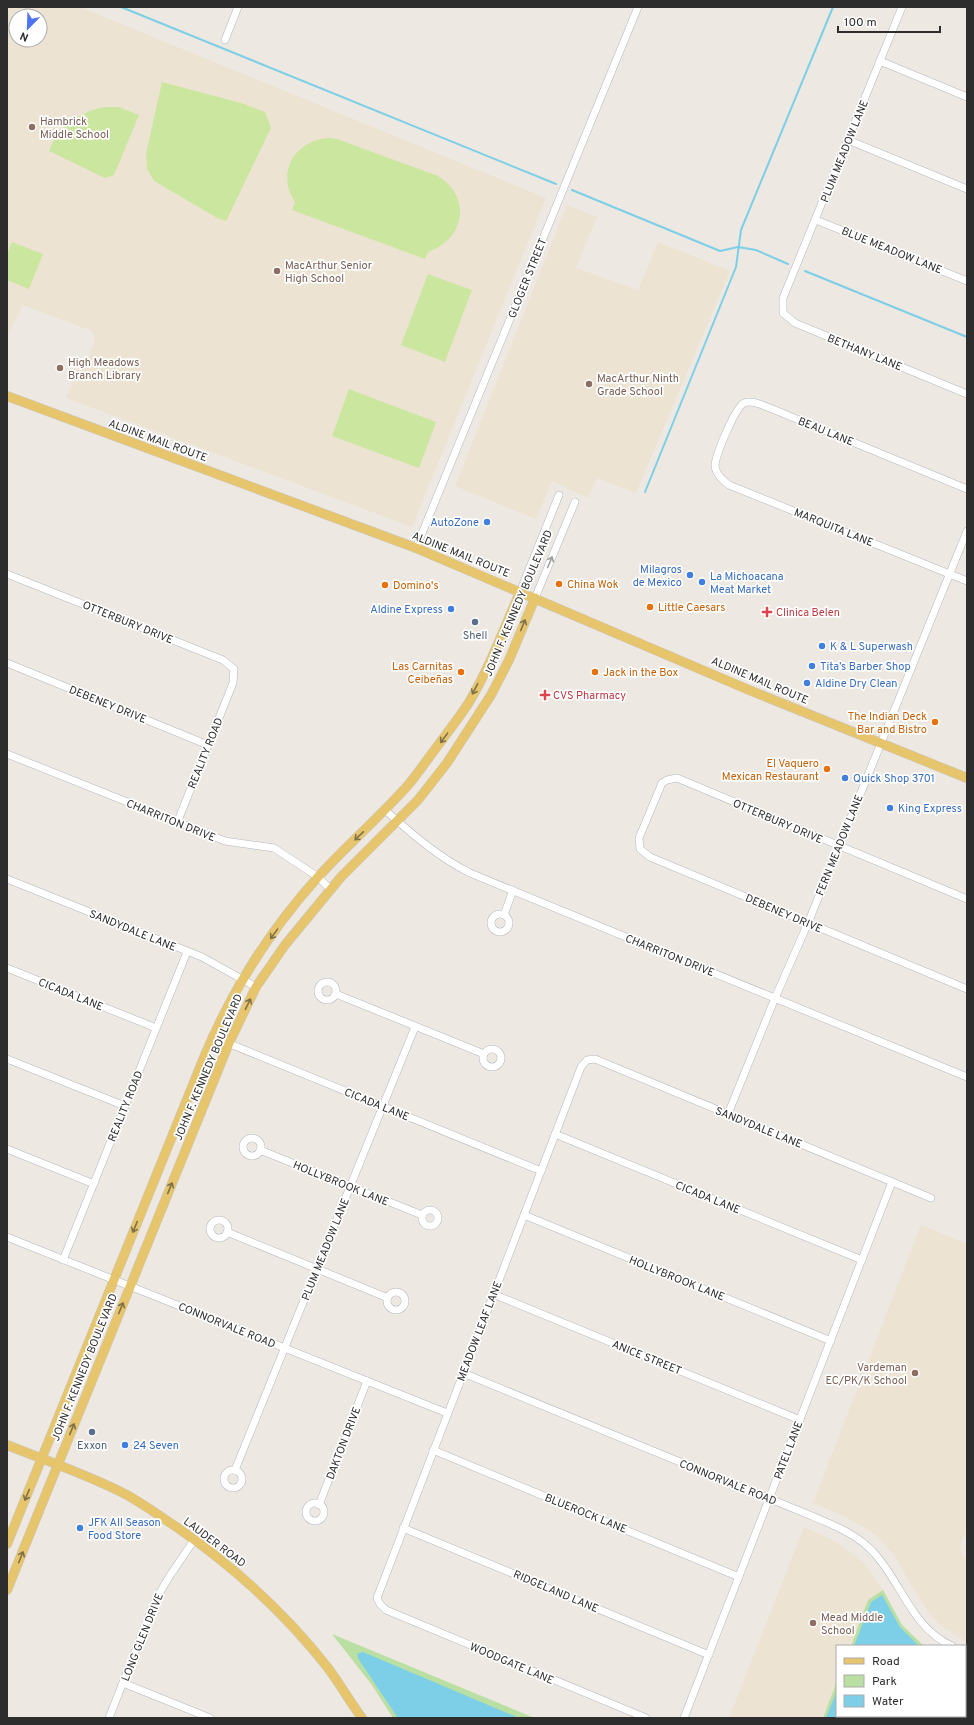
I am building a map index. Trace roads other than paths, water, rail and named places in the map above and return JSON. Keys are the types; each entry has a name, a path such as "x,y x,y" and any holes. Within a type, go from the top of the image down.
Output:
{"main road":[{"name":"ALDINE MAIL ROUTE","path":"7,396 416,548 749,690 967,778"},
{"name":"JOHN F. KENNEDY BOULEVARD","path":"7,1544 213,1037 243,979 293,908 318,877 386,810 409,784 466,706 492,656 520,592"},
{"name":"JOHN F. KENNEDY BOULEVARD","path":"7,1590 228,1043 256,986 285,945 330,889 418,800 447,763 479,715 509,660 534,598"},
{"path":"466,706 479,715"},
{"name":"LAUDER ROAD","path":"7,1445 58,1465 128,1496 147,1507 194,1540 233,1570 301,1636 327,1667 362,1718"}],"street":[{"path":"224,40 238,7"},
{"name":"GLOGER STREET","path":"416,548 638,7"},
{"name":"PLUM MEADOW LANE","path":"785,295 902,7"},
{"path":"880,61 967,97"},
{"path":"848,140 967,189"},
{"name":"BLUE MEADOW LANE","path":"816,220 967,281"},
{"name":"BETHANY LANE","path":"785,295 782,307 783,313 795,323 967,394"},
{"name":"BEAU LANE","path":"716,460 738,409 743,404 749,402 765,406 967,489"},
{"name":"MARQUITA LANE","path":"716,460 716,471 723,481 729,485 967,581"},
{"name":"JOHN F. KENNEDY BOULEVARD","path":"520,592 559,495"},
{"name":"JOHN F. KENNEDY BOULEVARD","path":"534,598 575,502"},
{"name":"FERN MEADOW LANE","path":"728,1114 775,998 808,923 967,531"},
{"name":"OTTERBURY DRIVE","path":"7,574 223,660 234,669 233,683"},
{"name":"DEBENEY DRIVE","path":"7,663 208,745"},
{"name":"REALITY ROAD","path":"177,823 233,683"},
{"name":"CHARRITON DRIVE","path":"7,754 225,841 274,848 318,877 330,889"},
{"name":"OTTERBURY DRIVE","path":"650,812 662,784 667,780 677,778 967,899"},
{"name":"CHARRITON DRIVE","path":"386,810 437,854 452,864 967,1077"},
{"name":"DEBENEY DRIVE","path":"650,812 639,838 639,844 644,853 967,989"},
{"name":"SANDYDALE LANE","path":"7,879 202,957 256,986"},
{"path":"504,914 513,890"},
{"name":"REALITY ROAD","path":"64,1260 187,952"},
{"name":"CICADA LANE","path":"7,968 156,1028"},
{"path":"336,994 484,1054"},
{"name":"PLUM MEADOW LANE","path":"235,1470 415,1027"},
{"name":"CICADA LANE","path":"213,1037 541,1171"},
{"path":"7,1059 125,1106"},
{"name":"SANDYDALE LANE","path":"587,1060 595,1059 931,1198"},
{"name":"MEADOW LEAF LANE","path":"380,1604 377,1598 378,1591 581,1067 587,1060"},
{"name":"CICADA LANE","path":"555,1134 862,1260"},
{"path":"7,1149 94,1184"},
{"name":"HOLLYBROOK LANE","path":"260,1150 422,1215"},
{"name":"PATEL LANE","path":"684,1718 892,1182"},
{"name":"HOLLYBROOK LANE","path":"524,1215 831,1342"},
{"path":"227,1232 388,1298"},
{"name":"CONNORVALE ROAD","path":"7,1238 447,1413"},
{"name":"ANICE STREET","path":"493,1294 800,1420"},
{"name":"CONNORVALE ROAD","path":"463,1373 825,1521 857,1538 875,1553 884,1565 913,1613 929,1631 950,1645"},
{"name":"DAKTON DRIVE","path":"319,1505 367,1381"},
{"name":"BLUEROCK LANE","path":"433,1450 739,1576"},
{"name":"RIDGELAND LANE","path":"403,1528 709,1655"},
{"name":"LONG GLEN DRIVE","path":"109,1718 155,1601 194,1540"},
{"name":"WOODGATE LANE","path":"380,1604 386,1610 627,1714 646,1718"},
{"path":"123,1682 210,1718"}],"water":[{"path":"882,1595 900,1627 918,1645 854,1645 871,1602"},
{"path":"363,1652 519,1718 398,1718 359,1660 357,1654"},
{"path":"836,1693 836,1717 930,1717 929,1718 826,1718"}],"waterway":[{"path":"121,7 556,184"},
{"path":"645,492 736,267 741,230 833,7"},
{"path":"572,190 720,251 738,247 756,250 788,264"},
{"path":"805,271 967,337"}],"place":[{"name":"Hambrick Middle School","path":"32,127"},
{"name":"MacArthur Senior High School","path":"277,271"},
{"name":"High Meadows Branch Library","path":"60,368"},
{"name":"MacArthur Ninth Grade School","path":"589,384"},
{"name":"AutoZone","path":"487,522"},
{"name":"Milagros de Mexico","path":"690,575"},
{"name":"La Michoacana Meat Market","path":"702,582"},
{"name":"China Wok","path":"559,584"},
{"name":"Domino's","path":"385,585"},
{"name":"Little Caesars","path":"650,607"},
{"name":"Aldine Express","path":"451,609"},
{"name":"Clinica Belen","path":"767,612"},
{"name":"Shell","path":"475,622"},
{"name":"K & L Superwash","path":"822,646"},
{"name":"Tita’s Barber Shop","path":"812,666"},
{"name":"Las Carnitas Ceibeñas","path":"461,672"},
{"name":"Jack in the Box","path":"595,672"},
{"name":"Aldine Dry Clean","path":"807,683"},
{"name":"CVS Pharmacy","path":"545,695"},
{"name":"The Indian Deck Bar and Bistro","path":"935,722"},
{"name":"El Vaquero Mexican Restaurant","path":"827,769"},
{"name":"Quick Shop 3701","path":"845,778"},
{"name":"King Express","path":"890,808"},
{"name":"Vardeman EC/PK/K School","path":"915,1373"},
{"name":"Exxon","path":"92,1432"},
{"name":"24 Seven","path":"125,1445"},
{"name":"JFK All Season Food Store","path":"80,1528"},
{"name":"Mead Middle School","path":"813,1623"}]}
